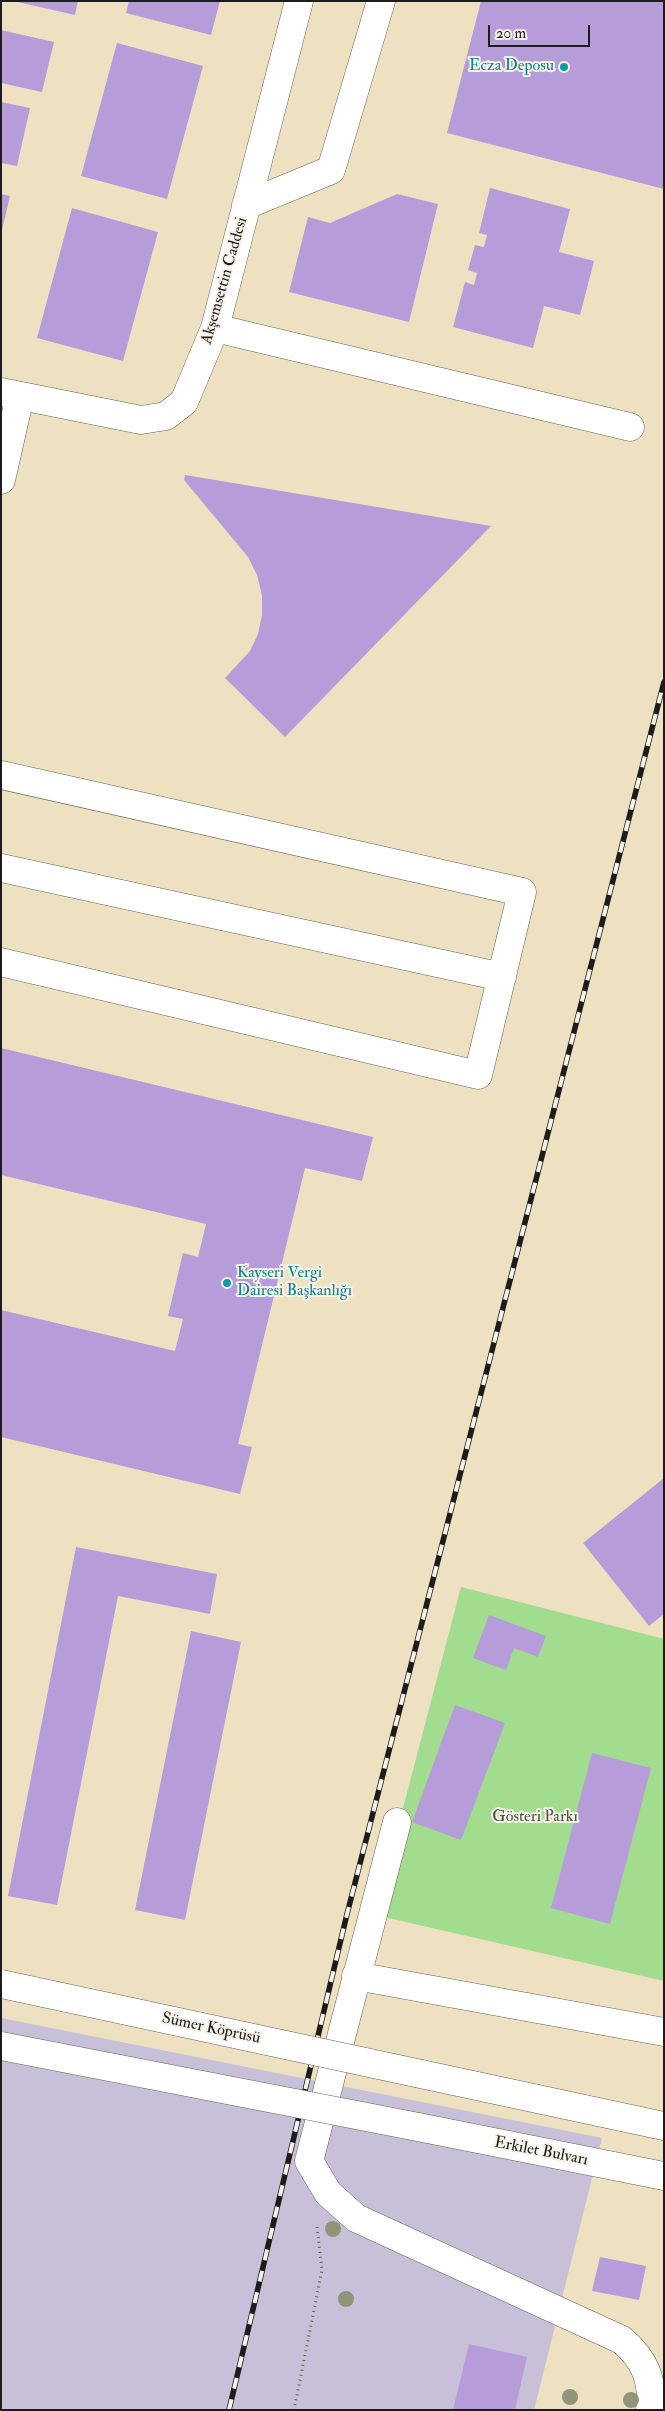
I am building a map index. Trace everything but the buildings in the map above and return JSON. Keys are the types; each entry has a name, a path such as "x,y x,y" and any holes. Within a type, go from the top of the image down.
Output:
{"street":[{"name":"Akşemsettin Caddesi","path":"11,394 141,420 166,416 184,402 215,328 299,1"},
{"path":"246,205 332,170 381,1"},
{"path":"215,328 630,428"},
{"path":"1,480 11,394"},
{"path":"1,775 522,892 478,1075 1,962"},
{"path":"1,868 502,977"},
{"path":"397,1822 309,2161 319,2180 341,2206 372,2227 622,2340 644,2364 650,2380 652,2396 650,2410"},
{"path":"356,1976 664,2032"},
{"name":"Sümer Köprüsü","path":"1,1984 664,2126"},
{"name":"Erkilet Bulvarı","path":"1,2046 664,2176"}],"path":[{"path":"294,2410 322,2270 316,2220"}],"shaded area":[{"path":"1,2018 602,2138 534,2410 1,2410"}],"green space":[{"name":"Gösteri Parkı","path":"461,1587 664,1639 664,1981 375,1915"}],"railway":[{"path":"229,2410 347,1914 664,682"}],"place":[{"name":"Ecza Deposu","path":"564,67"},
{"name":"Kayseri Vergi Dairesi Başkanlığı","path":"227,1283"}]}
